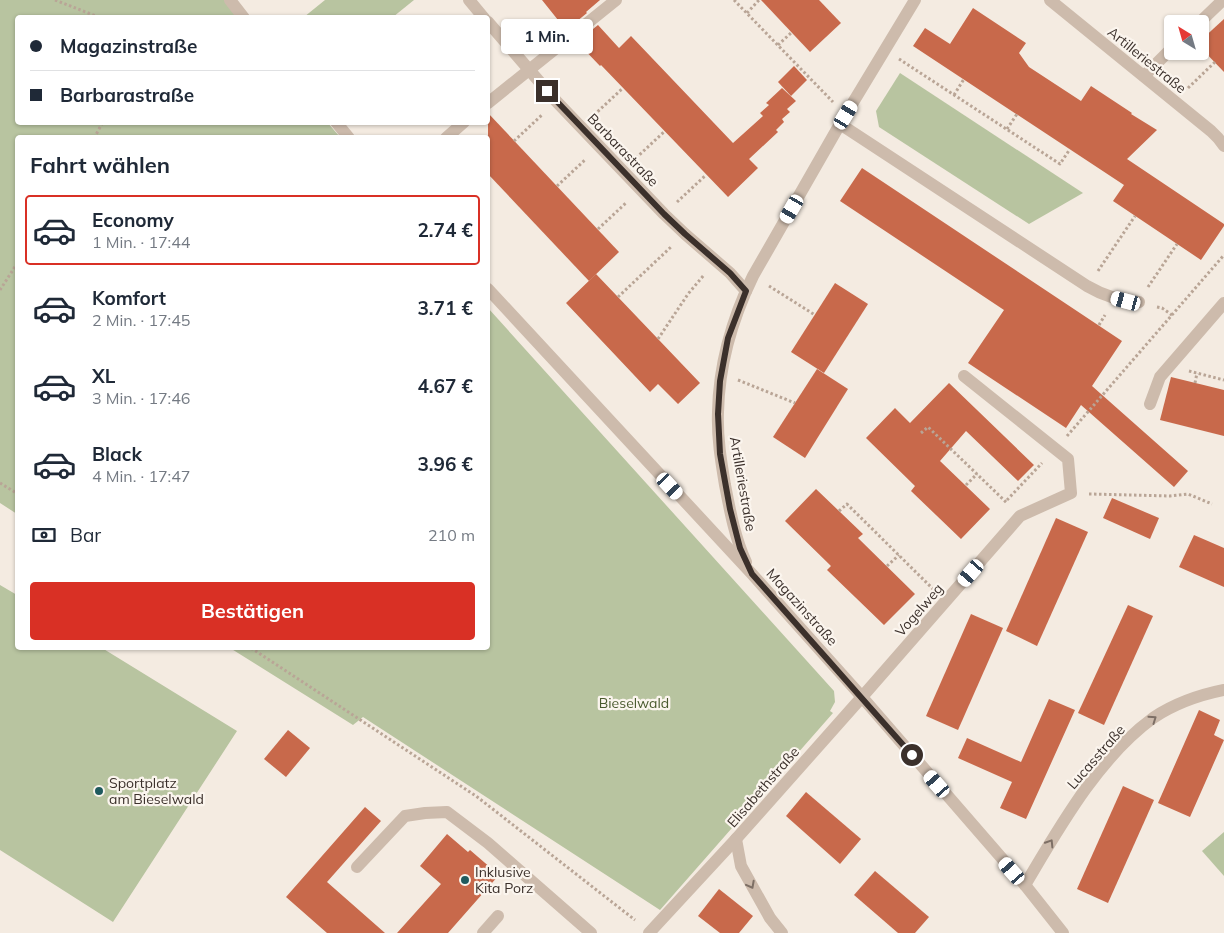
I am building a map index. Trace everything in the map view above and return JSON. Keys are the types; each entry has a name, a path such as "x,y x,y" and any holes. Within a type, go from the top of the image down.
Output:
{"street":[{"path":"230,0 242,15"},
{"path":"469,0 482,15"},
{"path":"490,101 616,0"},
{"name":"Artilleriestraße","path":"752,574 740,548 730,509 720,454 718,414 720,381 728,338 753,276 843,120 916,0"},
{"name":"Artilleriestraße","path":"1050,0 1174,101 1218,138 1224,146"},
{"path":"1207,15 1223,0"},
{"name":"Barbarastraße","path":"490,24 556,101 640,190 685,234 730,273 746,291"},
{"path":"1144,76 1164,56"},
{"path":"843,120 1087,286 1113,298 1139,302"},
{"path":"338,125 347,135"},
{"path":"449,135 461,125"},
{"name":"Magazinstraße","path":"490,291 752,574 862,697 1025,885 1062,933"},
{"path":"1150,404 1160,377 1224,303"},
{"path":"964,376 1068,459 1071,493"},
{"name":"Vogelweg","path":"862,697 1020,516 1071,493"},
{"name":"Lucasstraße","path":"1025,885 1069,813 1090,783 1132,736 1154,718 1179,704 1208,693 1224,690"},
{"name":"Elisabethstraße","path":"782,933 770,918 742,866 736,839 862,697"},
{"path":"357,867 405,816 447,812 488,843 589,932"},
{"path":"650,932 736,839"},
{"path":"483,933 498,916"}],"path":[{"path":"55,0 93,15"},
{"path":"734,0 778,45 843,120"},
{"path":"747,13 759,0"},
{"path":"778,45 792,32"},
{"path":"886,50 1060,164 1070,149"},
{"path":"1174,101 1215,62"},
{"path":"954,95 964,79"},
{"path":"581,127 623,88"},
{"path":"514,141 556,101"},
{"path":"1007,129 1017,114"},
{"path":"622,171 665,131"},
{"path":"557,186 599,146"},
{"path":"664,214 706,175"},
{"path":"598,229 640,190"},
{"path":"1087,286 1135,216"},
{"path":"618,297 685,234"},
{"path":"1139,302 1177,244"},
{"path":"1006,502 1055,449 1224,255"},
{"path":"658,339 688,294 716,260"},
{"path":"0,290 15,267"},
{"path":"753,276 815,315"},
{"path":"1174,360 1190,371 1224,380"},
{"path":"721,373 795,403"},
{"path":"1194,383 1197,373"},
{"path":"921,433 928,427 1020,516"},
{"path":"966,485 977,474"},
{"path":"0,483 15,492"},
{"path":"1071,493 1170,496 1188,494 1212,504"},
{"path":"839,511 847,504 946,602"},
{"path":"887,566 899,555"},
{"path":"254,650 476,796 650,932"}],"green space":[{"path":"0,0 224,0 237,15 15,15 15,125 330,125 338,135 15,135 15,513 0,503"},
{"path":"325,0 414,0 395,15 306,15"},
{"path":"900,73 1083,193 1029,224 879,127 876,111"},
{"name":"Bieselwald","path":"490,310 834,691 835,702 830,711 833,713 660,910 363,717 353,725 233,650 490,650"},
{"name":"Sportplatz am Bieselwald","path":"0,585 15,594 15,650 105,650 237,731 113,922 0,850"},
{"path":"1224,832 1224,876 1202,851"}],"building":[{"path":"542,0 600,0 566,30"},
{"path":"761,0 819,0 841,23 810,52"},
{"path":"973,8 1026,43 1019,53 1029,67 1081,101 1091,86 1157,130 1127,159 1224,224 1201,260 1113,201 1124,185 913,46 925,28 950,44"},
{"path":"1224,19 1224,72 1209,56 1209,33"},
{"path":"598,25 619,48 631,36 733,143 763,116 760,113 769,105 766,103 782,88 796,101 787,109 790,112 782,119 784,122 776,130 778,132 749,159 758,168 728,197 577,42"},
{"path":"794,66 807,80 791,96 778,82"},
{"path":"490,115 619,252 589,281 490,176 490,135 488,135"},
{"path":"862,168 1122,341 1092,386 1188,471 1174,487 1081,405 1066,428 968,363 1004,310 840,201"},
{"path":"596,274 700,383 678,404 658,384 650,392 566,303"},
{"path":"835,283 868,304 824,373 791,352"},
{"path":"817,369 848,389 805,458 773,437"},
{"path":"1171,377 1224,390 1224,436 1160,420"},
{"path":"949,383 1034,465 1018,481 966,431 940,461 990,509 961,539 911,491 915,486 866,438 895,408 910,423"},
{"path":"816,489 863,534 858,538 915,594 884,625 827,570 831,566 785,521"},
{"path":"1112,498 1159,518 1150,539 1103,518"},
{"path":"1056,518 1088,532 1037,646 1006,631"},
{"path":"1194,535 1224,548 1224,587 1179,567"},
{"path":"1128,605 1153,616 1104,725 1078,713"},
{"path":"971,614 1003,628 958,730 926,716"},
{"path":"1049,699 1075,710 1026,819 1000,808 1012,782 958,758 967,738 1021,762"},
{"path":"1199,710 1220,720 1214,735 1224,740 1190,817 1158,803"},
{"path":"288,730 310,748 286,777 264,759"},
{"path":"1123,786 1154,800 1108,903 1077,889"},
{"path":"806,792 861,839 840,864 786,816"},
{"path":"365,807 381,821 327,882 385,933 327,933 286,897"},
{"name":"Inklusive Kita Porz","path":"447,834 468,852 470,850 499,875 448,933 397,933 441,884 420,866"},
{"path":"875,871 929,917 915,933 898,933 854,895"},
{"path":"719,889 753,916 739,933 720,933 698,916"}],"place":[{"name":"Sportplatz am Bieselwald","path":"99,791"},
{"name":"Inklusive Kita Porz","path":"465,880"}],"route":[{"path":"547,91 664,214 730,273 746,291 728,338 720,381 718,414 720,454 730,509 740,548 752,574 912,755"}]}
